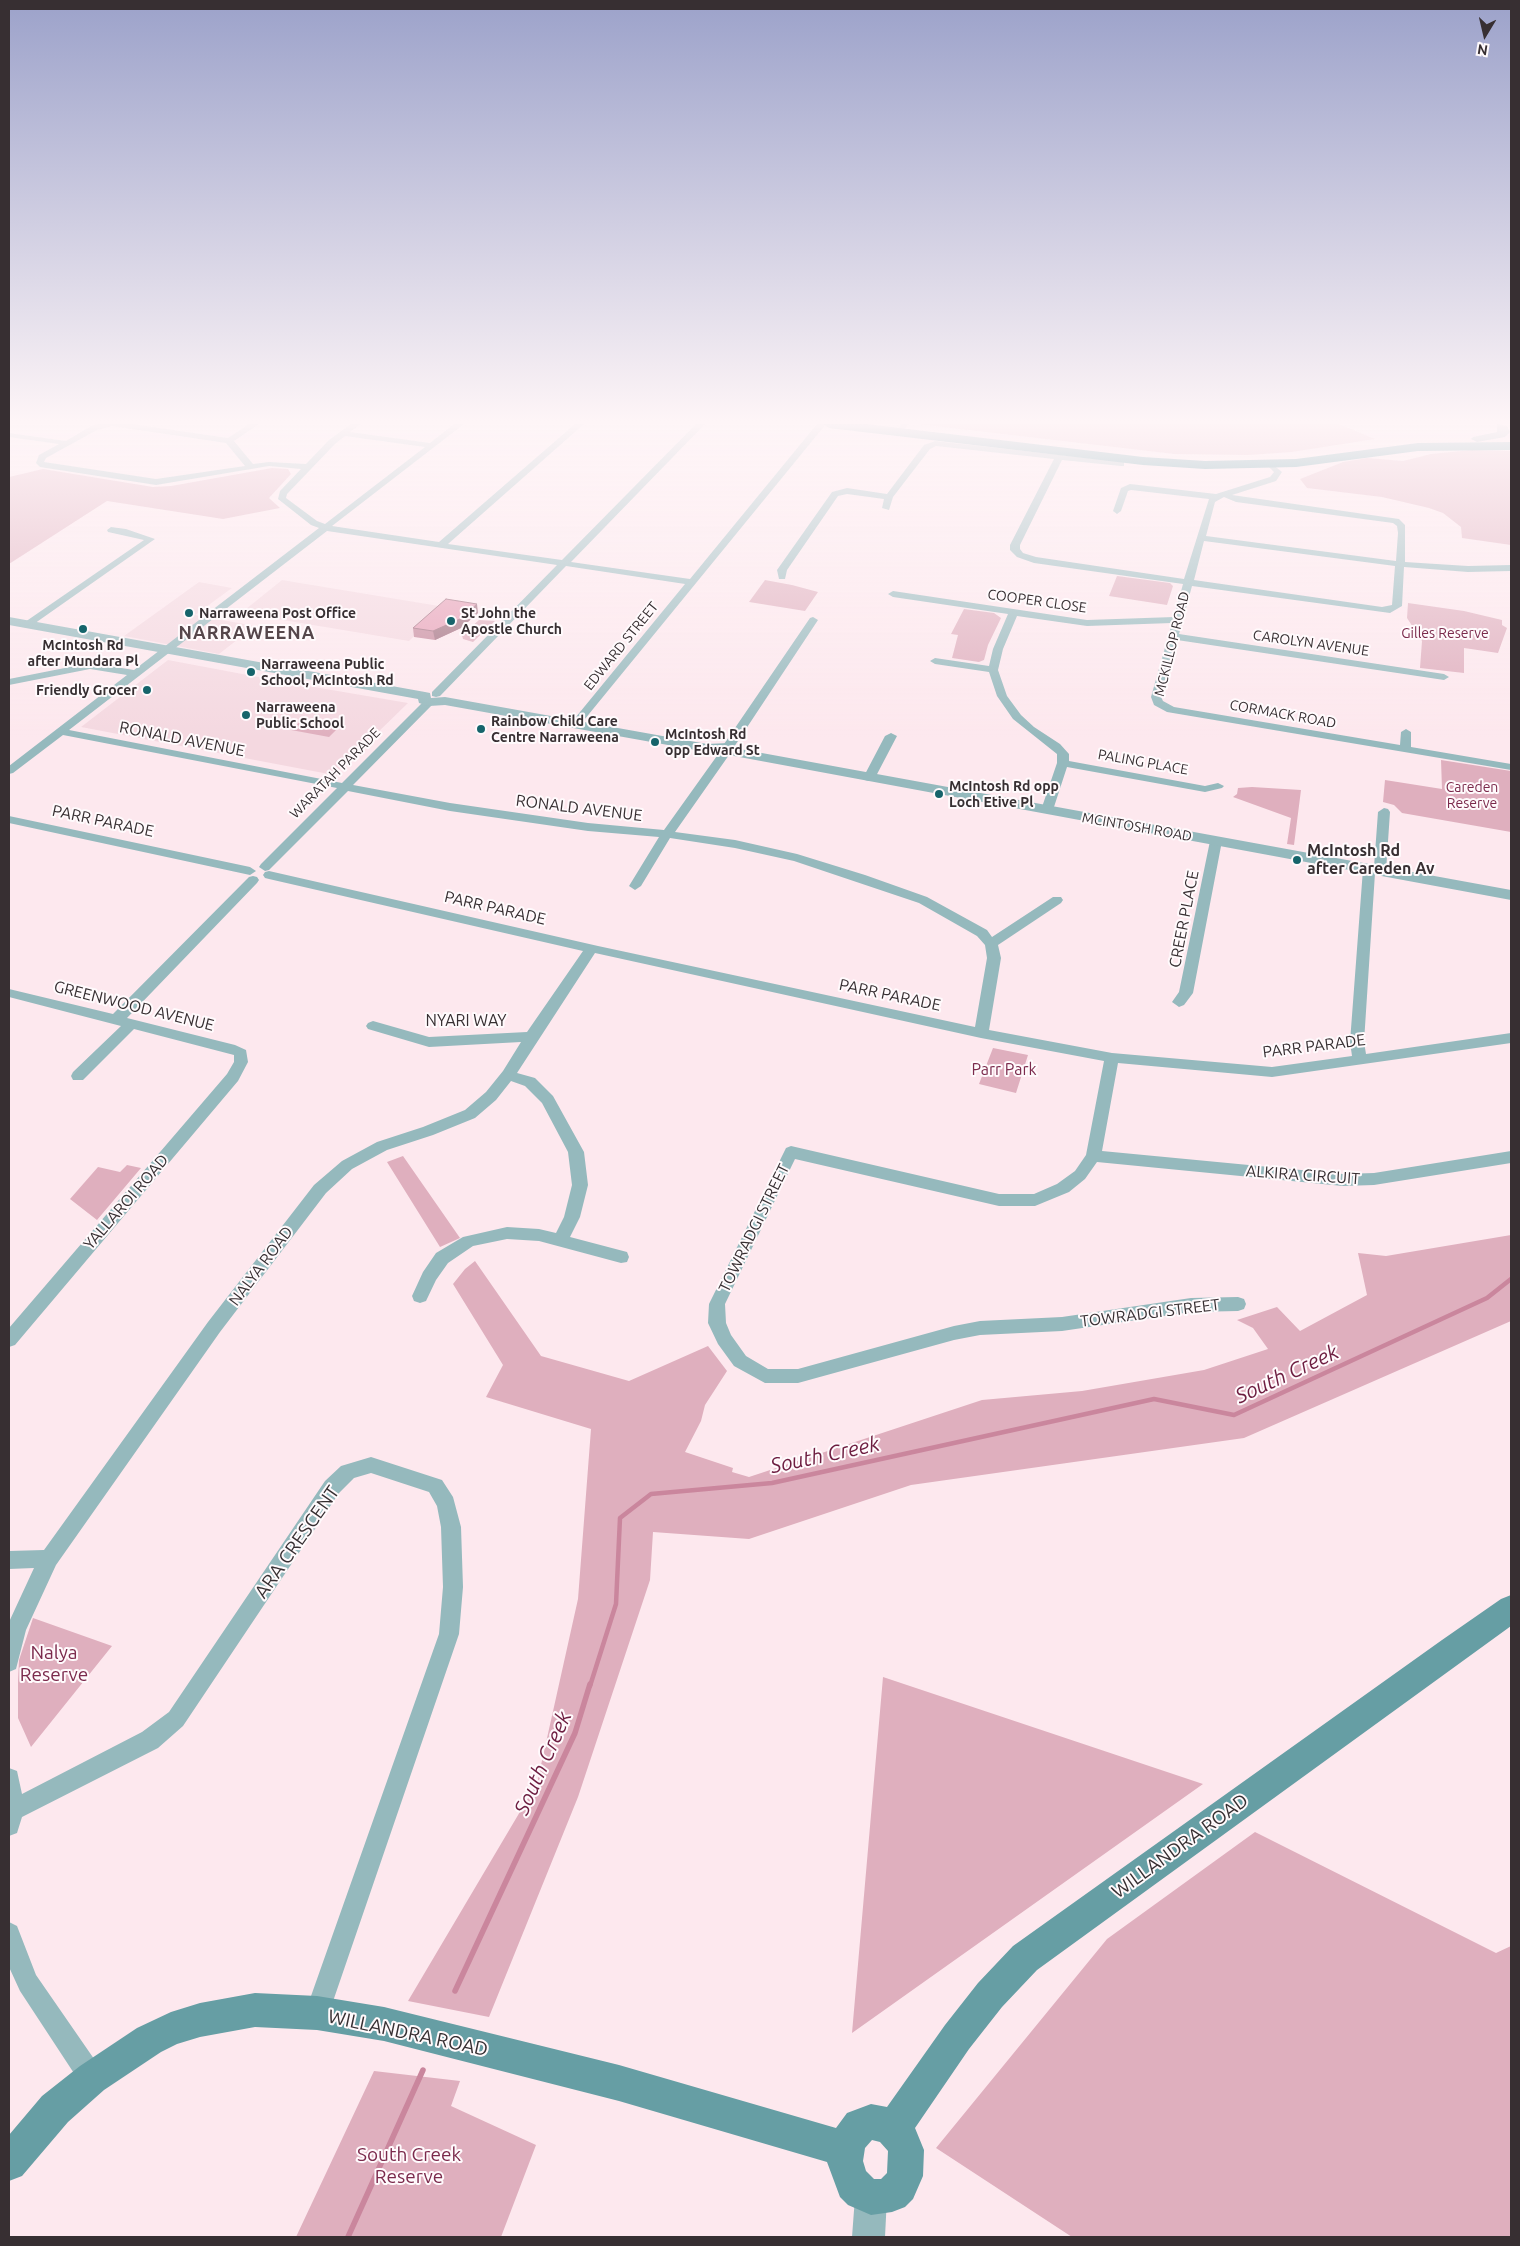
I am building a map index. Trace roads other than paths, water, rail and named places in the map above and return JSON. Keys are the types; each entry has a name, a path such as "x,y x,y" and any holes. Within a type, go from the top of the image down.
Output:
{"main road":[{"name":"WILLANDRA ROAD","path":"893,2129 907,2113 957,2037 990,1995 1025,1958 1511,1609"},
{"name":"WILLANDRA ROAD","path":"9,2163 55,2109 92,2078 149,2040 171,2029 200,2020 255,2010 316,2014 384,2024 619,2083 846,2149"},
{"path":"871,2122 882,2123 893,2129 901,2139 906,2150 905,2176 900,2186 892,2194 882,2197 871,2197 861,2192 853,2184 845,2161 846,2149 851,2136 860,2126 871,2122"}],"street":[{"path":"9,771 324,529"},
{"path":"330,529 690,582"},
{"path":"440,546 460,529"},
{"name":"WARATAH PARADE","path":"267,871 344,787 598,529"},
{"name":"EDWARD STREET","path":"576,723 734,529"},
{"path":"782,577 782,570 811,529"},
{"path":"1023,529 1014,550 1034,560 1390,610 1394,609 1399,603 1401,529"},
{"name":"MCKILLOP ROAD","path":"1158,703 1156,697 1204,529"},
{"path":"28,624 150,539 123,531 110,530"},
{"path":"1201,538 1400,564 1468,569 1511,568"},
{"name":"COOPER CLOSE","path":"893,594 1087,623 1177,620"},
{"path":"1014,612 998,649 993,670 999,690 1006,703 1023,723 1060,750 1064,763 1047,810"},
{"path":"635,886 667,834 726,751 813,620"},
{"name":"MCINTOSH ROAD","path":"9,621 1511,895"},
{"name":"CAROLYN AVENUE","path":"1173,636 1444,677"},
{"path":"935,660 993,670"},
{"path":"9,682 90,666 135,673"},
{"name":"CORMACK ROAD","path":"1158,703 1171,710 1511,767"},
{"name":"RONALD AVENUE","path":"60,731 450,807 588,827 667,834 735,844 780,854 861,878 923,900 982,933 991,944"},
{"path":"1405,750 1406,732"},
{"path":"869,778 891,736"},
{"name":"PALING PLACE","path":"1064,763 1205,788 1218,786"},
{"path":"1360,1058 1357,1042 1374,870 1384,812"},
{"name":"PARR PARADE","path":"9,819 252,875"},
{"name":"CREER PLACE","path":"1179,1002 1186,993 1216,841"},
{"path":"117,1019 252,875 262,879 267,871"},
{"name":"PARR PARADE","path":"267,871 591,949 982,1033 1112,1058 1272,1072 1511,1038"},
{"path":"982,1033 994,958 991,944 1058,900"},
{"name":"NALYA ROAD","path":"9,1662 16,1629 49,1559 214,1327 320,1189 347,1166 382,1146 428,1131 470,1114 491,1096 508,1075 530,1037 591,949"},
{"name":"GREENWOOD AVENUE","path":"9,993 132,1022 230,1048 241,1053 241,1062"},
{"path":"78,1076 132,1022"},
{"name":"NYARI WAY","path":"373,1026 429,1042 530,1037"},
{"name":"TOWRADGI STREET","path":"1112,1058 1093,1156 1080,1175 1062,1188 1035,1200 999,1200 791,1152 717,1304 716,1323 724,1339 740,1361 766,1376 798,1376 954,1332 980,1328 1062,1324 1191,1305 1238,1304"},
{"name":"YALLAROI ROAD","path":"9,1340 234,1077 241,1062"},
{"path":"508,1075 530,1082 548,1100 576,1152 580,1185 572,1217 561,1240"},
{"name":"ALKIRA CIRCUIT","path":"1093,1156 1343,1180 1374,1179 1511,1157"},
{"path":"420,1296 429,1277 442,1258 470,1241 507,1233 539,1235 621,1257"},
{"name":"ARA CRESCENT","path":"11,1817 150,1740 176,1719 332,1487 348,1472 371,1465 436,1486 446,1503 451,1528 453,1587 449,1634 316,2014"},
{"path":"9,1560 49,1559"},
{"path":"9,1779 11,1817"},
{"path":"9,1934 12,1947 28,1983 92,2078"},
{"path":"868,2237 871,2197"}],"waterway":[{"name":"South Creek","path":"590,1686 616,1604 620,1518 651,1494 772,1483 1154,1399 1234,1415 1487,1298 1511,1279"},
{"name":"South Creek","path":"455,1991 575,1733 590,1684"},
{"name":"South Creek","path":"348,2237 423,2070"}],"place":[{"name":"Narraweena Post Office","path":"189,613"},
{"name":"St John the Apostle Church","path":"451,621"},
{"name":"McIntosh Rd after Mundara Pl","path":"83,629"},
{"name":"Narraweena Public School, McIntosh Rd","path":"251,672"},
{"name":"Friendly Grocer","path":"147,690"},
{"name":"Narraweena Public School","path":"246,715"},
{"name":"Rainbow Child Care Centre Narraweena","path":"481,729"},
{"name":"McIntosh Rd opp Edward St","path":"655,742"},
{"name":"McIntosh Rd opp Loch Etive Pl","path":"939,794"},
{"name":"McIntosh Rd after Careden Av","path":"1297,860"}],"district":[{"name":"NARRAWEENA","path":"247,633"}],"park label":[{"name":"Gilles Reserve","path":"1445,633"},
{"name":"Careden Reserve","path":"1472,796"},
{"name":"Parr Park","path":"1004,1070"},
{"name":"Nalya Reserve","path":"54,1664"},
{"name":"South Creek Reserve","path":"409,2166"}]}
